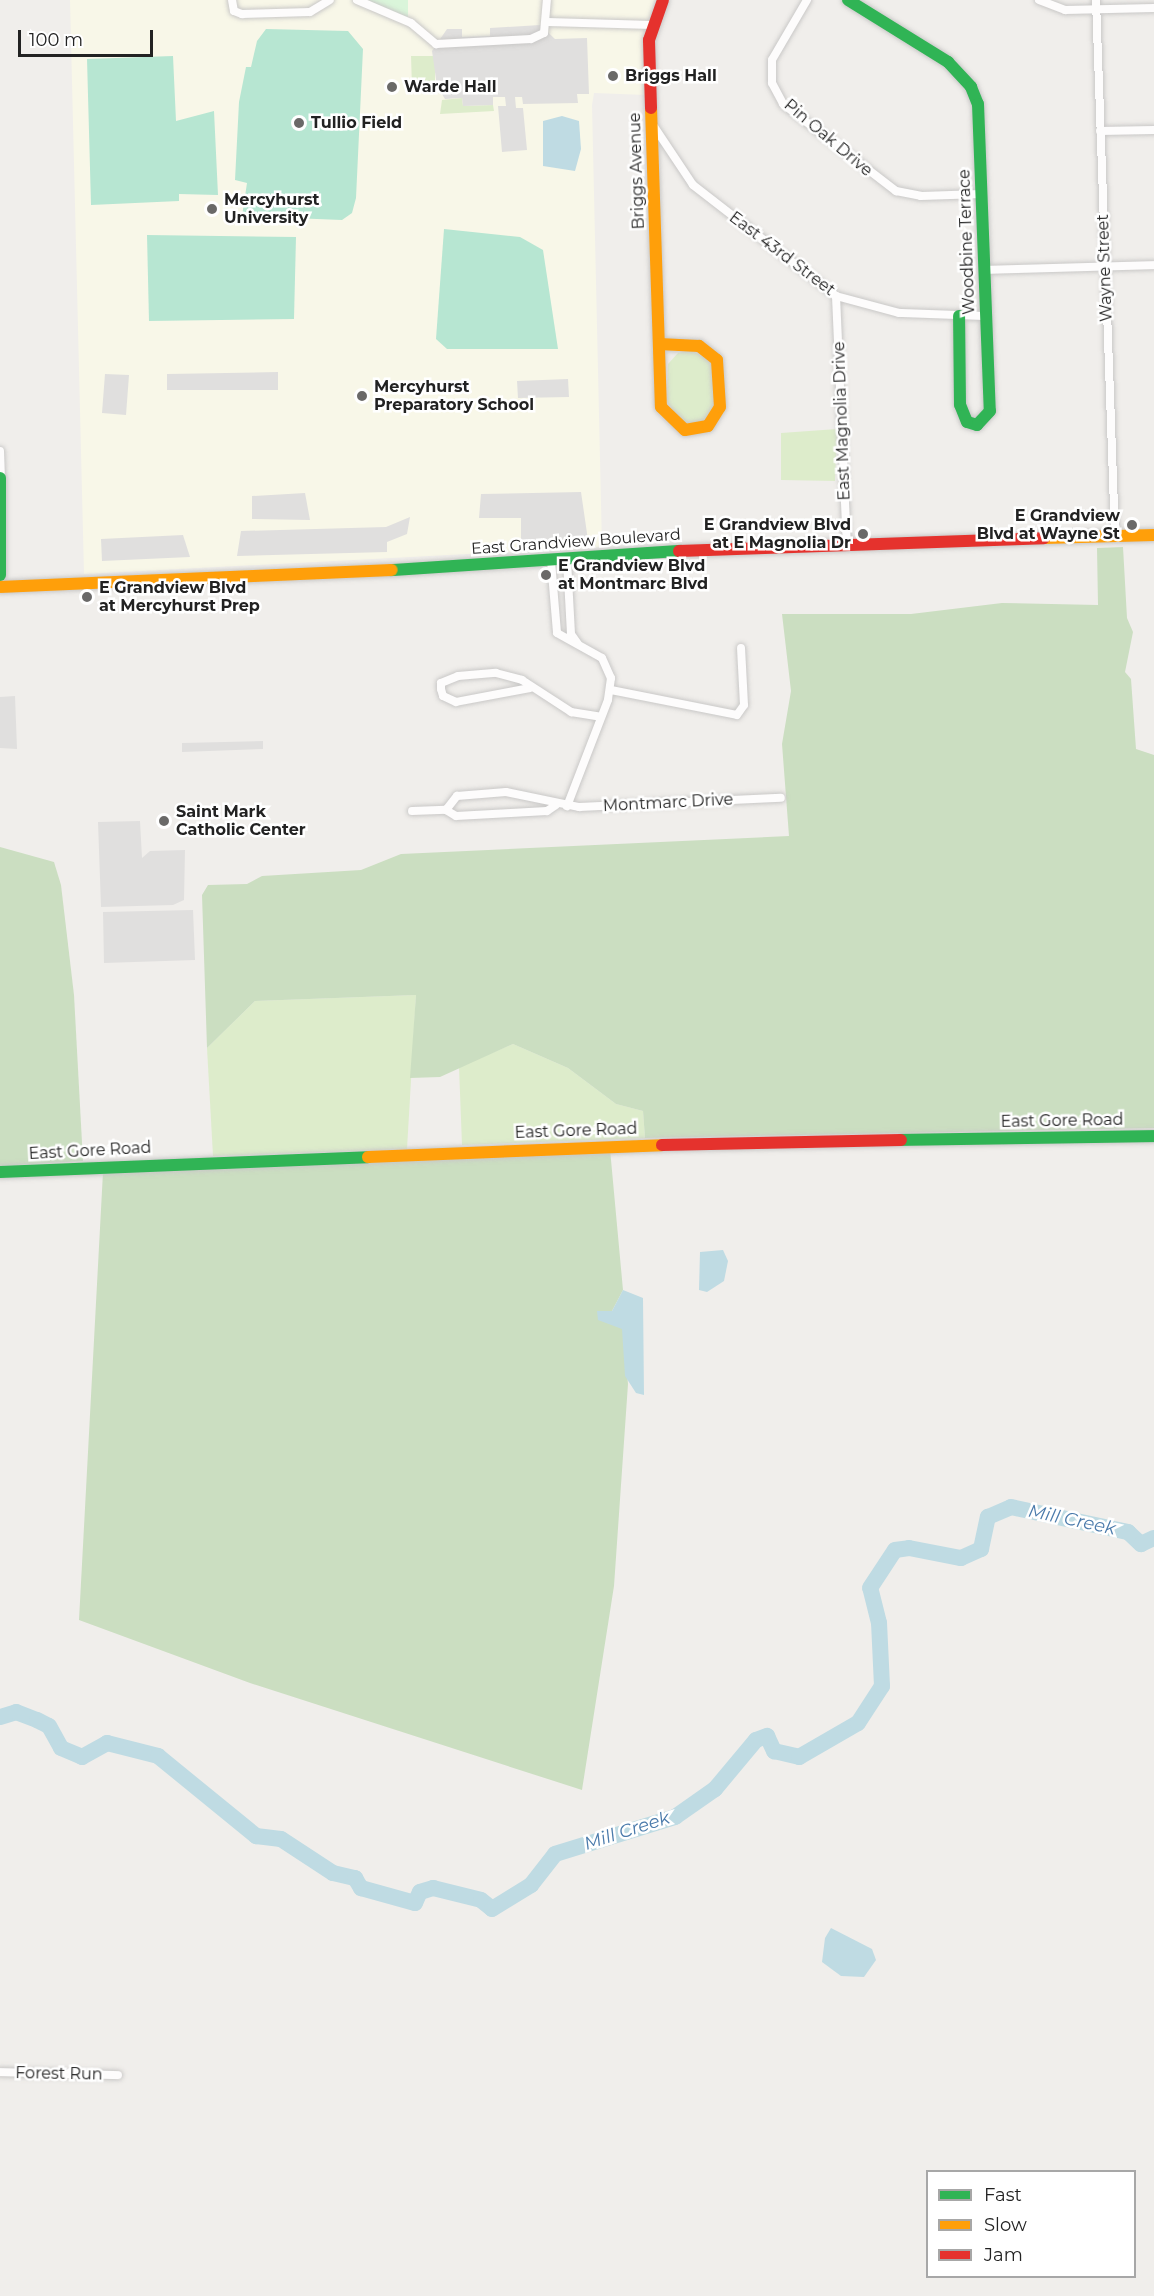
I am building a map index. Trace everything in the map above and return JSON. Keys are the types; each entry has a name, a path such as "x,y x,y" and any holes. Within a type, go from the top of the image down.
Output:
{"street":[{"path":"232,0 234,11 242,14 310,12 330,0"},
{"path":"357,0 411,23 436,44 531,39 544,33 548,22 547,0"},
{"name":"Briggs Avenue","path":"659,344 699,346 717,360 720,407 708,426 685,430 664,413 659,344 652,124 652,25 663,0"},
{"name":"Pin Oak Drive","path":"807,0 772,60 772,83 783,104 896,191 921,196 981,194"},
{"name":"Woodbine Terrace","path":"848,0 948,62 971,87 979,120 990,411 972,425 962,416 960,405 959,316"},
{"path":"1039,0 1059,9 1096,11 1154,8"},
{"name":"Wayne Street","path":"1096,0 1115,536"},
{"path":"548,22 652,25"},
{"name":"East 43rd Street","path":"652,124 693,185 836,296 879,310 987,316"},
{"path":"1100,131 1154,129"},
{"path":"986,270 1154,265"},
{"name":"East Magnolia Drive","path":"836,296 847,546"},
{"path":"0,451 0,575"},
{"name":"East Grandview Boulevard","path":"0,586 551,561 665,551 1154,535"},
{"path":"567,560 571,634 578,645"},
{"path":"551,561 555,627 560,637 578,645 606,663 611,690 567,806"},
{"path":"611,690 737,715 744,705 741,648"},
{"path":"530,688 456,702 442,696 441,683 458,676 496,673 522,680 530,688 571,712 601,717"},
{"name":"Montmarc Drive","path":"446,810 457,796 506,792 546,797 556,805 567,806 782,798"},
{"name":"Montmarc Drive","path":"412,811 446,810 456,816 547,811 556,805"},
{"name":"East Gore Road","path":"0,1172 642,1145 1154,1136"},
{"name":"Forest Run","path":"0,2072 118,2075"}],"shaded area":[{"path":"70,0 655,0 646,29 646,95 594,93 592,105 602,547 84,574"},
{"path":"540,25 555,39 587,38 589,94 577,94 578,103 523,104 522,97 515,97 516,108 523,108 527,150 502,152 498,106 506,106 505,97 493,97 493,105 463,106 462,98 445,99 437,86 432,51 447,29 462,29 462,37 490,36 490,28"},
{"path":"278,372 278,390 167,390 167,374"},
{"path":"105,374 129,375 126,415 102,413"},
{"path":"568,379 569,397 518,398 517,381"},
{"path":"581,492 588,540 521,542 521,518 479,518 481,494"},
{"path":"305,493 310,520 252,519 252,496"},
{"path":"410,517 407,534 387,542 387,552 237,556 241,531 386,527"},
{"path":"183,535 190,557 102,561 101,539"},
{"path":"15,696 17,749 0,748 0,697"},
{"path":"263,741 263,749 182,752 182,743"},
{"path":"140,821 142,858 150,851 185,850 184,900 173,905 101,907 98,822"},
{"path":"193,910 195,960 104,963 103,912"}],"green space":[{"path":"368,0 408,0 408,17 384,9"},
{"name":"Tullio Field","path":"266,29 348,31 363,49 356,198 352,213 342,220 242,216 247,183 235,180 239,102 246,67 251,67 257,41"},
{"path":"173,56 176,121 214,111 218,195 179,194 179,201 91,205 87,59"},
{"path":"411,56 435,56 435,87 412,88"},
{"path":"462,98 463,106 493,105 494,111 440,114 442,100"},
{"path":"444,229 520,237 543,250 558,349 447,349 436,339"},
{"path":"147,235 296,237 294,319 149,321"},
{"path":"691,350 712,362 716,402 708,418 696,424 683,424 667,402 668,364 678,353"},
{"path":"837,429 835,481 781,480 781,433"},
{"path":"1123,547 1127,618 1133,632 1125,672 1131,679 1136,749 1154,755 1154,1128 645,1138 643,1111 616,1104 568,1068 513,1044 440,1077 410,1078 416,995 255,1001 207,1048 202,895 208,885 247,884 262,876 361,870 401,854 789,836 782,744 791,691 782,614 911,614 1002,603 1098,605 1097,548"},
{"path":"0,847 54,862 61,885 74,995 83,1161 0,1166"},
{"path":"416,995 407,1149 213,1156 207,1048 255,1001"},
{"path":"513,1044 568,1068 616,1104 643,1111 645,1138 462,1145 459,1067"},
{"path":"610,1149 623,1290 612,1311 623,1328 628,1384 614,1586 582,1790 250,1683 79,1620 103,1172"}],"water":[{"path":"562,116 579,121 581,149 575,171 543,166 543,121"},
{"path":"723,1250 728,1261 724,1281 707,1292 699,1290 700,1252"},
{"path":"623,1290 643,1298 644,1395 636,1393 625,1376 622,1329 598,1320 597,1311 612,1311"},
{"path":"831,1928 872,1949 876,1960 864,1977 841,1976 822,1962 825,1938"}],"waterway":[{"name":"Mill Creek","path":"0,1717 16,1712 37,1720 49,1726 61,1748 82,1757 107,1743 158,1756 256,1836 281,1839 333,1873 355,1878 361,1888 415,1903 420,1892 433,1888 481,1900 492,1909 531,1885 555,1854 675,1817 715,1789 756,1740 767,1736 774,1751 799,1757 858,1723 882,1686 879,1623 870,1588 895,1550 909,1548 961,1558 981,1549 988,1517 1011,1507 1128,1532 1141,1544 1154,1538"}],"traffic: fast":[{"path":"848,0 948,62 971,87 978,104 990,411 977,425 967,422 960,405 959,316"},
{"path":"0,478 0,575"},
{"path":"392,570 679,551"},
{"path":"901,1140 1154,1136"},
{"path":"0,1172 368,1157"}],"traffic: slow":[{"path":"651,108 661,407 685,430 708,426 720,407 717,360 699,346 659,344"},
{"path":"1044,538 1154,535"},
{"path":"0,587 392,570"},
{"path":"368,1157 662,1145"}],"traffic: jam":[{"path":"651,108 649,40 663,0"},
{"path":"679,551 1044,538"},
{"path":"662,1145 901,1140"}],"place":[{"name":"Briggs Hall","path":"613,76"},
{"name":"Warde Hall","path":"392,87"},
{"name":"Tullio Field","path":"299,123"},
{"name":"Mercyhurst University","path":"212,209"},
{"name":"Mercyhurst Preparatory School","path":"362,396"},
{"name":"E Grandview Blvd at Wayne St","path":"1132,525"},
{"name":"E Grandview Blvd at E Magnolia Dr","path":"863,534"},
{"name":"E Grandview Blvd at Montmarc Blvd","path":"546,575"},
{"name":"E Grandview Blvd at Mercyhurst Prep","path":"87,597"},
{"name":"Saint Mark Catholic Center","path":"164,821"}]}
